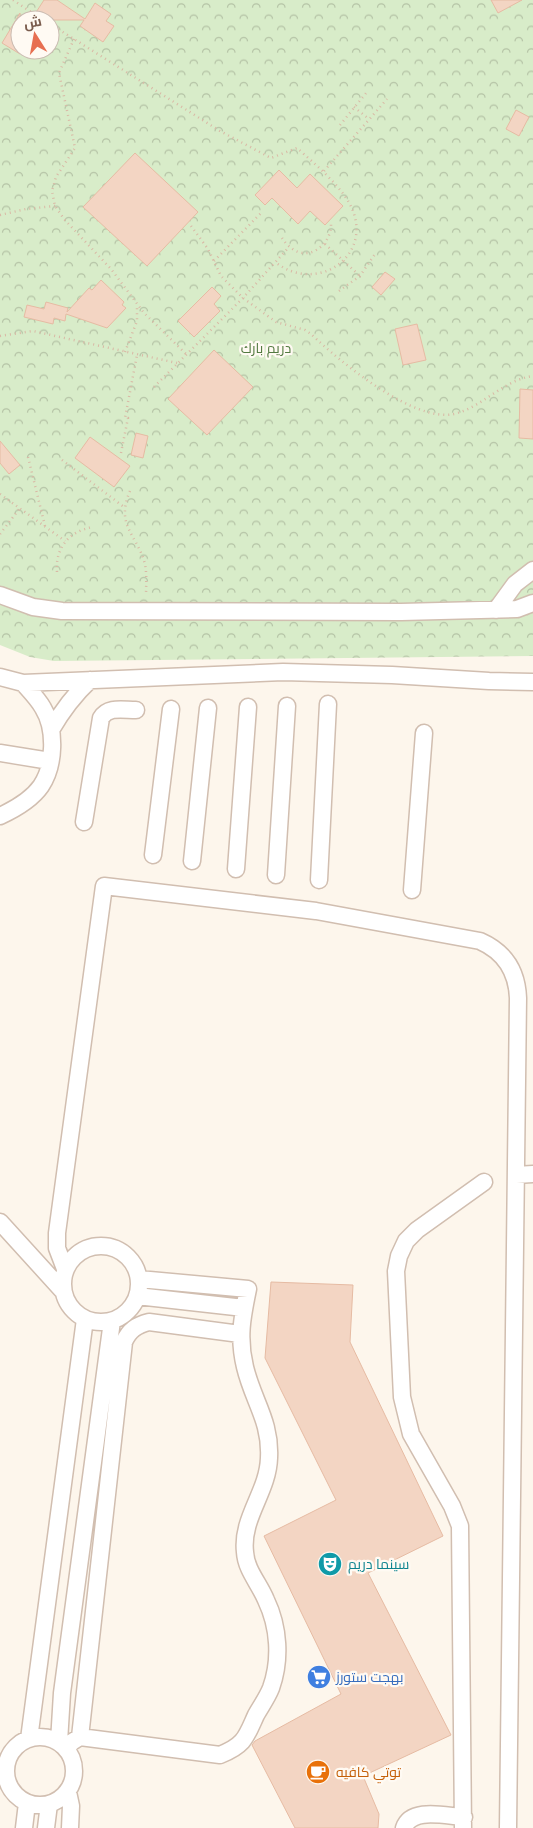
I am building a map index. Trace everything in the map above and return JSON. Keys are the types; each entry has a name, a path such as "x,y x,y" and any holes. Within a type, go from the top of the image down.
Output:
{"street":[{"path":"496,610 515,584 533,570"},
{"path":"0,595 19,603 47,610 401,612 517,609 533,603"},
{"path":"0,677 23,683 283,672 392,675 489,682 533,682"},
{"path":"51,730 61,712 74,695 90,680"},
{"path":"0,816 33,795 47,775 50,761 51,730 43,708 23,683"},
{"path":"319,880 328,704"},
{"path":"276,875 287,706"},
{"path":"236,869 248,707"},
{"path":"192,861 208,708"},
{"path":"153,855 171,709"},
{"path":"84,822 101,718 104,712 109,710 136,710"},
{"path":"412,890 424,733"},
{"path":"0,753 50,761"},
{"path":"65,1268 57,1248 56,1234 104,886 316,911 480,941 498,952 511,968 517,988 508,1828"},
{"path":"516,1175 533,1174"},
{"path":"404,1828 410,1818 420,1815 463,1823 460,1526 452,1506 411,1434 407,1422 402,1397 396,1271 402,1248 411,1236 484,1182"},
{"path":"0,1222 62,1290"},
{"path":"100,1245 112,1246 122,1251 136,1268 139,1279 137,1296 132,1307 112,1321 94,1322 85,1319 74,1312 66,1302 62,1290 65,1268 71,1259 89,1247 100,1245"},
{"path":"62,1745 80,1737 220,1754 230,1751 250,1732 271,1687 277,1657 276,1628 266,1600 248,1566 244,1542 249,1517 260,1496 267,1474 269,1446 264,1418 245,1368 240,1334 248,1289 139,1279"},
{"path":"137,1296 244,1308"},
{"path":"29,1738 85,1319"},
{"path":"62,1745 62,1693 112,1321"},
{"path":"80,1737 124,1342 130,1332 136,1327 149,1322 240,1334"},
{"path":"39,1736 49,1738 62,1745 74,1765 72,1783 68,1792 59,1800 49,1804 27,1803 18,1797 3,1779 6,1771 5,1755 29,1738 39,1736"},
{"path":"68,1792 71,1806 70,1828"},
{"path":"24,1828 27,1803"},
{"path":"46,1828 49,1804"}],"path":[{"path":"13,0 28,10"},
{"path":"60,30 220,131 271,158 298,148 323,171 349,203 356,222 354,242 343,260 329,270 311,275 292,272 275,262"},
{"path":"74,39 59,73 75,148 56,177 52,191 55,206 64,219 107,264 138,305 187,355"},
{"path":"340,125 367,92"},
{"path":"323,171 387,99"},
{"path":"354,108 369,120"},
{"path":"0,215 26,209 55,206"},
{"path":"214,261 261,212"},
{"path":"282,238 289,247 308,253 325,244 330,234 331,223"},
{"path":"191,226 206,244 220,276 243,298 276,322 304,330 311,334 379,388 422,411 433,414 454,414 469,408 510,382 533,376"},
{"path":"325,244 360,276"},
{"path":"154,387 243,298 289,247"},
{"path":"339,291 360,276 374,254"},
{"path":"125,352 137,321 138,305"},
{"path":"0,336 33,332 178,364"},
{"path":"121,453 128,418 125,418 137,355"},
{"path":"28,457 46,527"},
{"path":"62,460 124,508"},
{"path":"130,491 124,508 126,522 145,564 147,610"},
{"path":"0,494 65,541"},
{"path":"0,534 20,508"},
{"path":"57,572 58,556 65,541 78,531 93,527"}],"green space":[{"name":"دريم بارك","path":"0,0 533,0 533,656 54,661 30,657 0,645"}],"building":[{"path":"44,0 57,0 85,19 95,3 111,14 106,21 114,26 103,42 80,26 84,20 60,20 60,10 38,10"},
{"path":"491,0 522,0 498,13"},
{"path":"10,30 10,48 2,43"},
{"path":"516,110 529,117 519,136 506,129"},
{"path":"135,153 198,212 147,266 83,207"},
{"path":"279,170 297,188 310,174 343,206 325,225 310,211 298,224 272,198 265,205 255,195"},
{"path":"385,272 395,279 381,295 372,287"},
{"path":"101,280 124,302 122,305 126,308 107,328 66,314 65,321 54,318 53,324 24,317 27,305 44,309 46,302 68,308 67,312 89,288 92,290"},
{"path":"212,287 221,296 214,304 220,311 194,337 178,321"},
{"path":"417,324 426,360 403,365 395,329"},
{"path":"214,350 253,387 207,435 168,399"},
{"path":"520,389 533,390 533,439 519,438"},
{"path":"136,433 148,436 143,458 131,455"},
{"path":"90,437 130,466 114,487 75,458"},
{"path":"0,441 20,465 9,474 0,463"},
{"path":"271,1282 353,1285 350,1342 443,1536 368,1573 451,1735 363,1776 379,1814 378,1828 295,1828 252,1745 255,1741 341,1694 264,1536 336,1500 265,1358"}],"place":[{"name":"سينما دريم","path":"330,1564"},
{"name":"بهجت ستورز","path":"319,1677"},
{"name":"توتي كافيه","path":"318,1772"}]}
